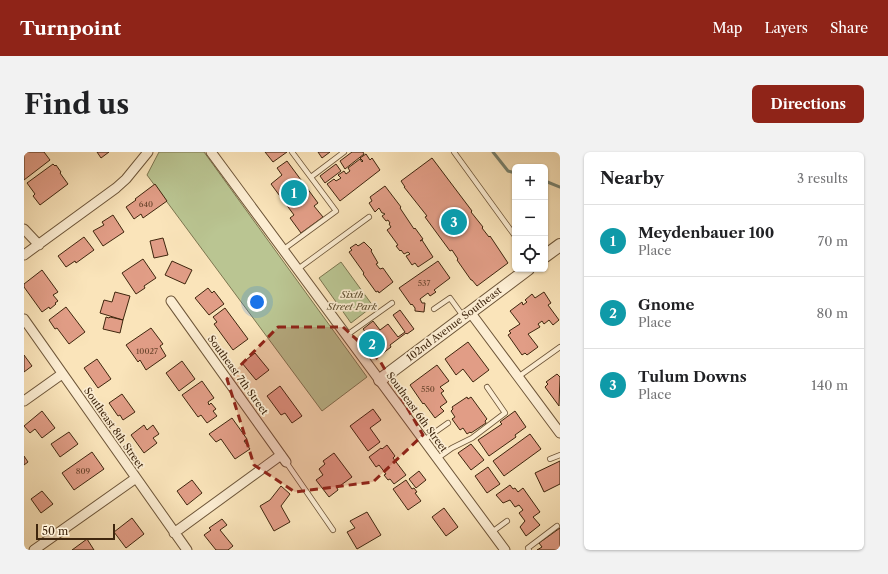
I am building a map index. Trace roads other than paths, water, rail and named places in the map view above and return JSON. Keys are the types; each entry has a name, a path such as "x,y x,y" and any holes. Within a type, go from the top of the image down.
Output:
{"street":[{"path":"24,255 116,188 126,179 148,152"},
{"name":"Southeast 6th Street","path":"211,152 506,550"},
{"path":"24,229 39,245"},
{"path":"548,254 560,245"},
{"name":"102nd Avenue Southeast","path":"380,380 524,272"},
{"name":"Southeast 7th Street","path":"171,301 284,459"},
{"path":"467,315 518,377 560,433"},
{"name":"Southeast 8th Street","path":"24,319 186,550"},
{"path":"24,401 62,374"},
{"path":"174,532 284,459"},
{"path":"34,550 136,478"}],"lane":[{"path":"284,249 336,211 292,152"},
{"path":"311,177 344,152"},
{"path":"454,152 512,232"},
{"path":"298,268 369,217"},
{"path":"434,310 450,298 467,315"},
{"path":"347,335 392,303"},
{"path":"518,377 560,347"},
{"path":"438,458 452,448 472,438 505,413 487,387"},
{"path":"424,440 448,423"},
{"path":"550,459 560,455"},
{"path":"284,459 333,530"},
{"path":"492,532 507,521"},
{"path":"528,550 528,548 557,526"}],"waterway":[{"path":"493,152 508,171 512,172"},
{"path":"548,182 560,187"}],"place":[{"name":"Meydenbauer 100","path":"294,193"},
{"name":"Tulum Downs","path":"454,222"},
{"name":"Gnome","path":"372,344"}],"park label":[{"name":"Sixth Street Park","path":"352,300"}]}
